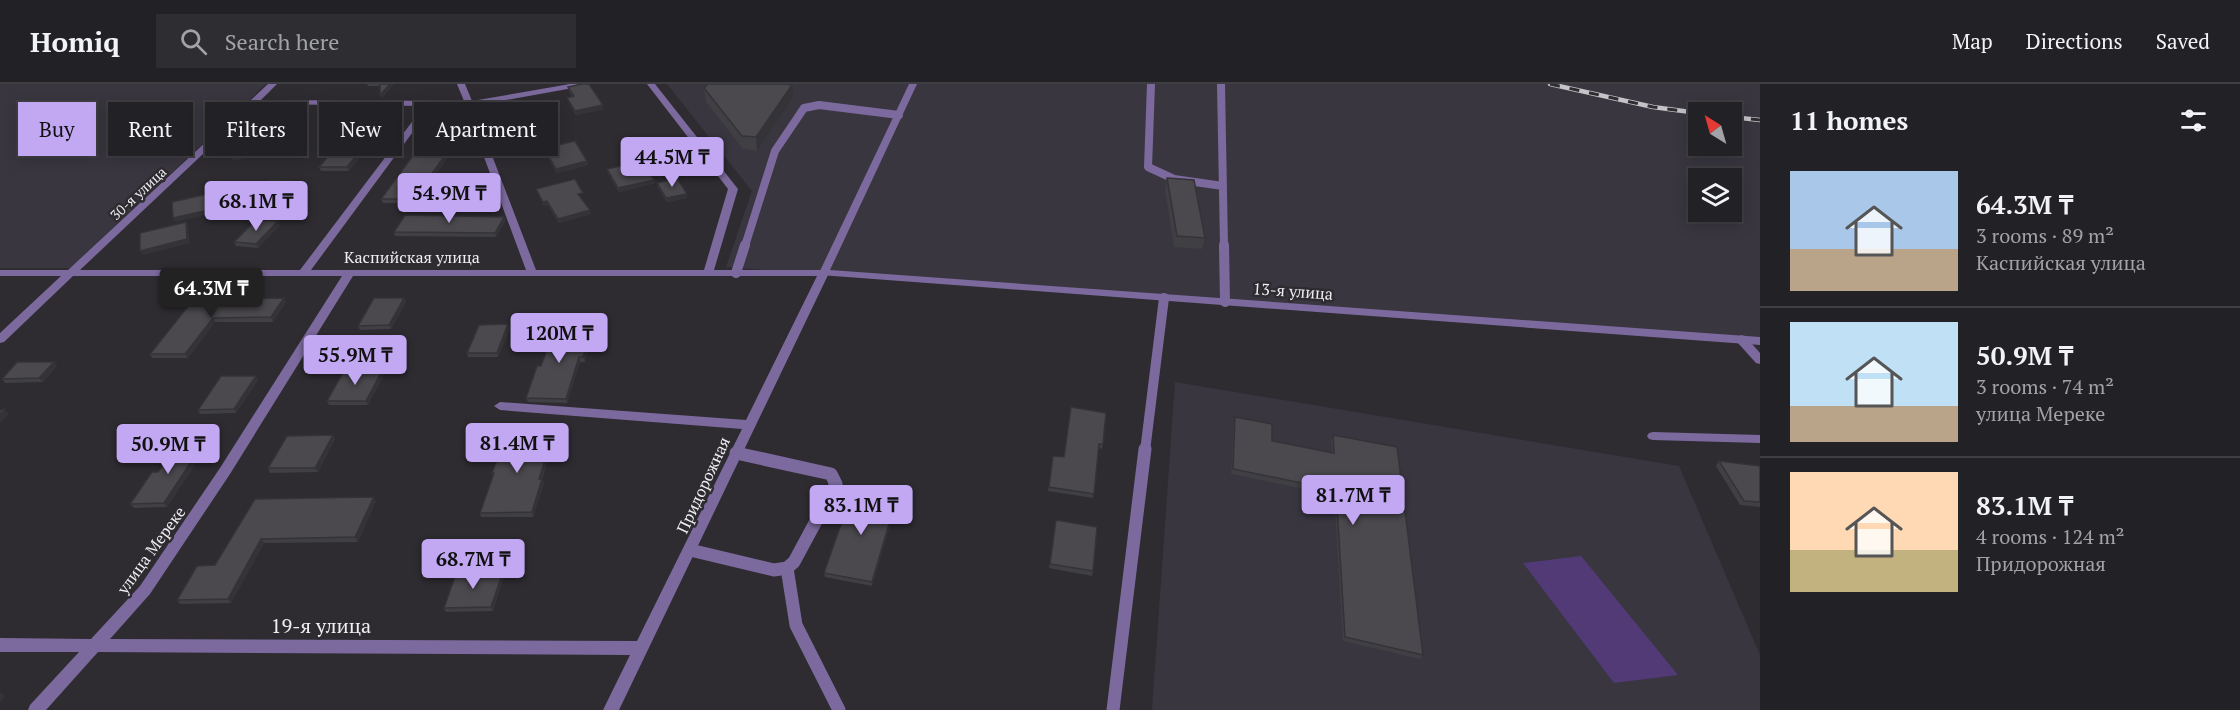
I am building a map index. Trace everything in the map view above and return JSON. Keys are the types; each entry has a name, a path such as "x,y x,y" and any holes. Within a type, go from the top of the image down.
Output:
{"street":[{"name":"30-я улица","path":"254,102 273,84"},
{"path":"461,84 469,102"},
{"path":"481,102 584,84"},
{"path":"651,84 733,189 708,273"},
{"name":"Придорожная","path":"611,710 824,273 913,84"},
{"path":"307,102 414,103"},
{"path":"304,272 414,124"},
{"name":"30-я улица","path":"0,339 205,148"},
{"path":"489,156 532,273"},
{"name":"улица Мереке","path":"36,710 146,590 225,471 350,272"},
{"name":"Каспийская улица","path":"0,273 824,273"},
{"name":"13-я улица","path":"824,273 1760,341"},
{"path":"1741,339 1760,360"},
{"path":"500,406 750,425"},
{"path":"1653,436 1760,439"},
{"name":"19-я улица","path":"0,645 642,648"}],"lane":[{"path":"1151,84 1148,167 1156,174 1168,178 1223,186"},
{"path":"1221,84 1225,302"},
{"path":"736,273 775,152 804,108 819,105 899,115"},
{"path":"1113,710 1164,298"},
{"path":"690,550 774,570 787,568 794,562 836,484 831,474 736,453"},
{"path":"787,568 796,625 839,710"}],"shaded area":[{"path":"0,84 266,84 247,102 205,102 205,141 193,153 193,102 108,102 108,156 189,156 70,268 0,268"},
{"path":"667,84 1760,84 1760,339 726,267 752,191"},
{"path":"1175,382 1679,466 1760,655 1760,710 1152,710"},
{"path":"1581,556 1678,675 1614,683 1523,563"}],"building":[{"path":"380,84 390,84 380,95"},
{"path":"589,84 603,105 575,111 567,98 574,96 568,87"},
{"path":"708,84 792,85 756,137 742,136 704,88"},
{"path":"575,141 587,161 556,169 549,156 558,156 558,145"},
{"path":"414,154 444,156 414,199 381,199"},
{"path":"329,156 356,156 347,167 319,167"},
{"path":"643,161 654,180 618,188 607,169"},
{"path":"677,178 687,194 666,198 657,183"},
{"path":"1167,178 1194,180 1205,238 1177,236"},
{"path":"575,179 583,193 578,194 590,210 558,219 547,201 543,202 536,189"},
{"path":"270,180 291,181 270,201 249,200"},
{"path":"216,192 218,208 173,218 172,202"},
{"path":"405,215 504,217 495,233 394,232"},
{"path":"256,220 278,221 256,244 234,242"},
{"path":"186,222 187,239 140,251 140,233"},
{"path":"197,295 231,295 228,299 284,298 271,317 213,318 185,354 150,354"},
{"path":"374,298 404,298 389,325 358,326"},
{"path":"508,324 497,353 467,353 479,325"},
{"path":"592,329 583,357 579,357 566,399 526,398 537,366 541,366 554,330"},
{"path":"17,362 54,362 39,378 2,379"},
{"path":"344,371 382,371 366,401 327,401"},
{"path":"221,376 256,376 234,409 198,410"},
{"path":"1071,407 1106,413 1103,444 1099,444 1094,494 1049,487 1053,456 1064,457"},
{"path":"1235,417 1272,424 1272,441 1334,453 1333,435 1397,447 1423,655 1345,637 1336,490 1233,469"},
{"path":"333,435 315,468 268,468 287,436"},
{"path":"506,435 553,435 539,479 542,479 532,512 480,513 494,473 492,473"},
{"path":"179,442 204,442 164,503 130,504 152,472 158,472"},
{"path":"1719,461 1760,466 1760,502 1744,501"},
{"path":"853,490 897,497 872,582 824,573"},
{"path":"374,497 355,537 261,539 228,599 177,600 197,566 215,565 255,499"},
{"path":"1056,520 1097,527 1093,571 1050,564"},
{"path":"503,572 491,607 444,608 456,573"}],"railway":[{"path":"1550,84 1653,107 1688,112"},
{"path":"1742,118 1760,120"}]}
